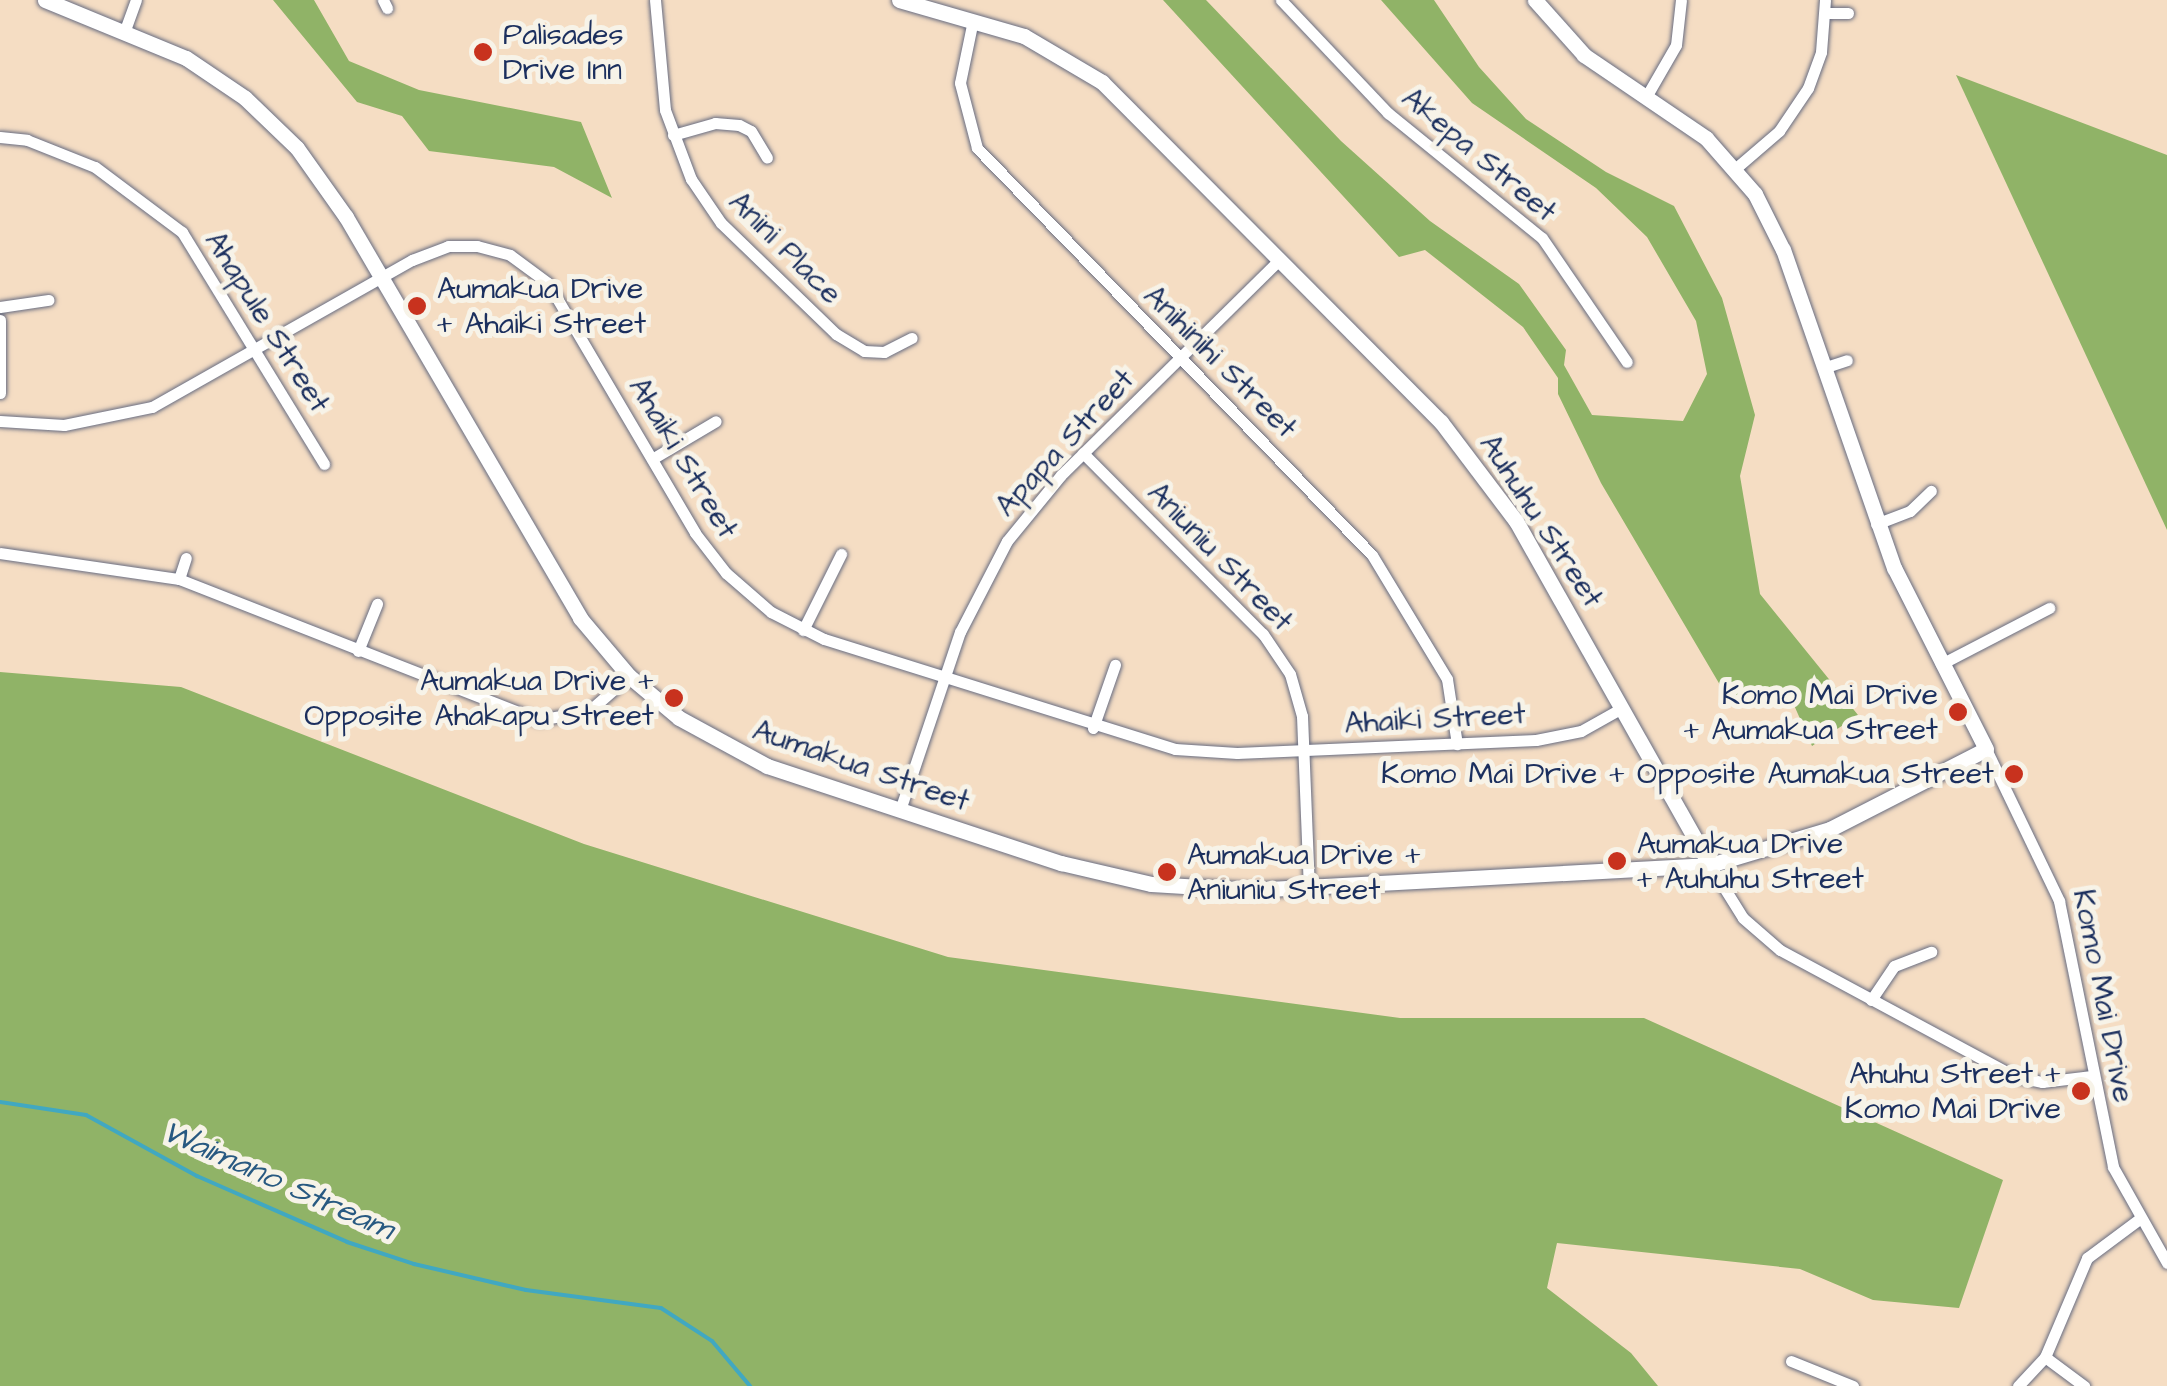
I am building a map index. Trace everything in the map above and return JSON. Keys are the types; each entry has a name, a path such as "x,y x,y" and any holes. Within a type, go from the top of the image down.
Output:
{"street":[{"name":"Aumakua Street","path":"45,0 125,30 205,70 267,118 322,180 567,598 629,676 679,718 745,756 900,810 1134,881 1219,890 1710,865 1852,820 1986,749"},
{"path":"125,30 136,0"},
{"name":"Anini Place","path":"655,0 658,73 672,135 690,179 720,223 836,334 874,352 912,338"},
{"name":"Auhuhu Street","path":"899,0 973,20 1052,49 1102,82 1280,259 1479,467 1710,865 1757,934 2014,1076 2042,1082 2092,1076"},
{"name":"Akepa Street","path":"1282,0 1388,113 1542,238 1627,362"},
{"name":"Komo Mai Drive","path":"1535,0 1584,55 1706,138 1736,168 1777,235 1876,524 2059,901 2106,1142 2138,1220 2167,1262"},
{"path":"1646,96 1676,44 1680,0"},
{"path":"1736,168 1800,102 1820,52 1826,6 1848,13"},
{"name":"Anihinihi Street","path":"973,20 960,83 977,148 1386,574 1447,679 1457,744"},
{"path":"672,135 715,123 739,125 751,131 767,158"},
{"name":"Ahapule Street","path":"0,137 26,140 94,167 154,206 205,262 324,464"},
{"name":"Ahaiki Street","path":"0,421 64,425 133,414 258,350 381,278 448,246 495,249 524,262 560,301 652,459 726,573 803,630 1093,728 1175,749 1303,750 1567,736 1622,708"},
{"name":"Apapa Street","path":"900,810 944,680 993,563 1028,512 1280,259"},
{"path":"0,306 48,300"},
{"path":"0,320 0,394"},
{"path":"1823,368 1847,360"},
{"path":"652,459 716,421"},
{"name":"Aniuniu Street","path":"1084,453 1274,647 1299,699 1309,888"},
{"path":"1876,524 1910,511 1931,491"},
{"path":"0,553 179,579 538,720 589,711 629,676"},
{"path":"803,630 841,554"},
{"path":"179,579 186,558"},
{"path":"358,651 377,604"},
{"path":"1941,664 2049,608"},
{"path":"1093,728 1115,665"},
{"path":"1872,1000 1894,966 1932,952"},
{"path":"2018,1386 2045,1357 2087,1258 2138,1220"},
{"path":"2045,1357 2084,1386"},
{"path":"1791,1361 1853,1386"}],"green space":[{"path":"273,0 314,0 349,61 419,90 581,122 612,198 554,167 429,151 402,116 357,102"},
{"path":"1163,0 1206,0 1341,141 1430,221 1519,284 1566,350 1564,365 1592,415 1683,421 1707,374 1696,321 1647,237 1596,188 1472,103 1381,0 1434,0 1479,67 1526,119 1606,172 1674,206 1722,298 1755,415 1740,476 1760,594 1858,715 1812,746 1790,696 1733,707 1601,483 1558,394 1558,378 1523,327 1425,250 1399,257"},
{"path":"1956,75 2167,155 2167,530"},
{"path":"0,672 181,687 584,844 948,957 1400,1018 1644,1018 2003,1180 1959,1308 1873,1300 1800,1269 1557,1243 1547,1288 1631,1353 1658,1386 0,1386"}],"waterway":[{"name":"Waimano Stream","path":"0,1102 86,1115 197,1176 347,1242 414,1264 526,1290 661,1308 712,1341 750,1386"}],"place":[{"name":"Palisades Drive Inn","path":"483,52"},
{"name":"Aumakua Drive + Ahaiki Street","path":"417,306"},
{"name":"Aumakua Drive + Opposite Ahakapu Street","path":"674,698"},
{"name":"Komo Mai Drive + Aumakua Street","path":"1958,712"},
{"name":"Komo Mai Drive + Opposite Aumakua Street","path":"2014,774"},
{"name":"Aumakua Drive + Auhuhu Street","path":"1617,861"},
{"name":"Aumakua Drive + Aniuniu Street","path":"1167,872"},
{"name":"Ahuhu Street + Komo Mai Drive","path":"2081,1091"}]}
